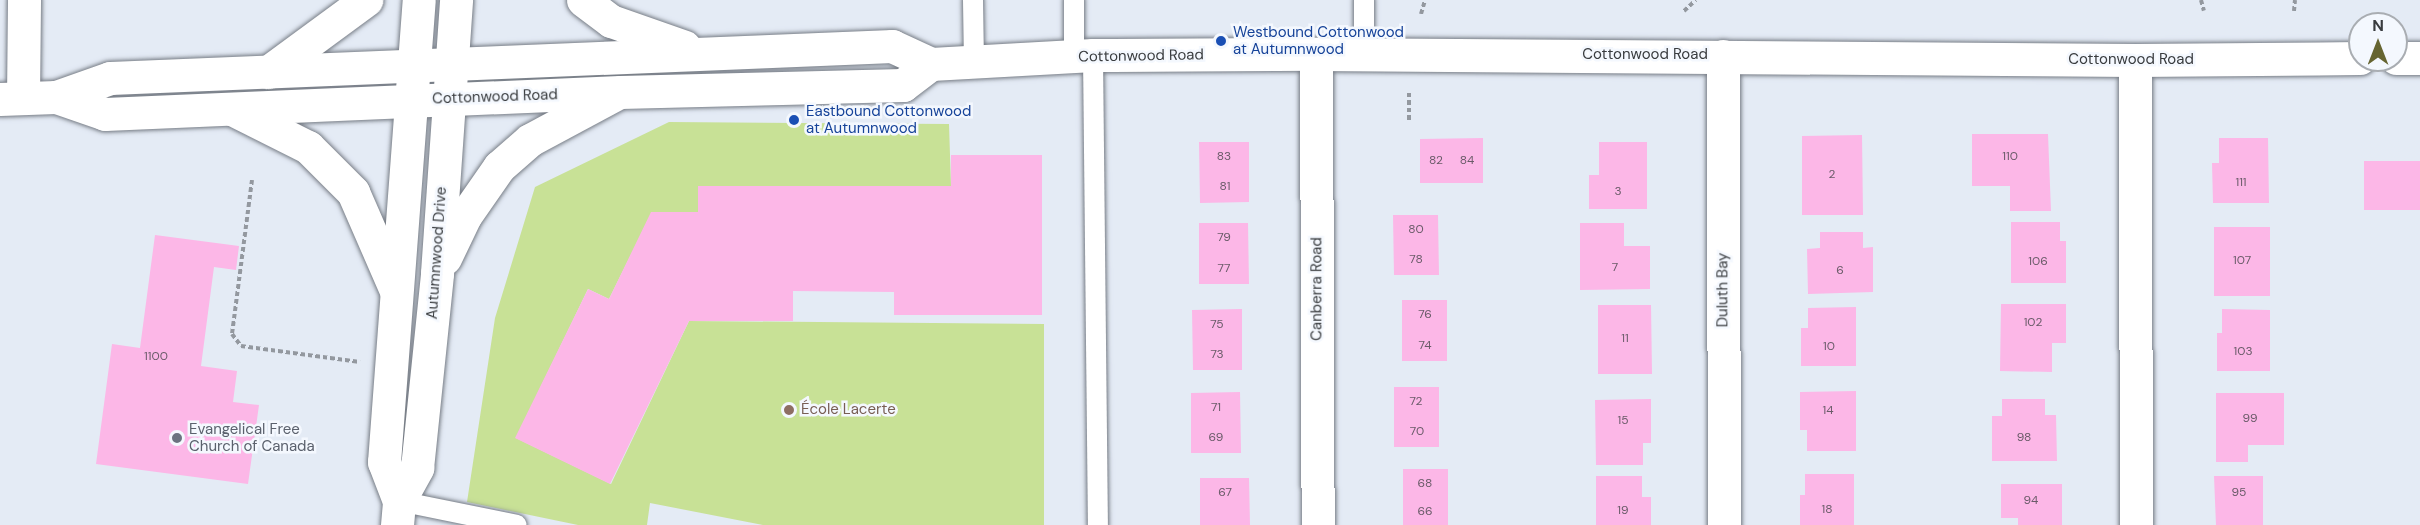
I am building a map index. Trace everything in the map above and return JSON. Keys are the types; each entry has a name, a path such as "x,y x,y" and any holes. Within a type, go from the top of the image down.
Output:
{"street":[{"path":"12,99 24,0"},
{"path":"268,72 366,0"},
{"path":"398,513 384,462 419,0"},
{"name":"Autumnwood Drive","path":"398,513 417,468 437,273 456,0"},
{"path":"582,0 611,21 700,52"},
{"name":"Cottonwood Road","path":"12,99 56,97 110,78 700,52 892,46 931,64 1084,56 1316,54 2135,60 2348,58"},
{"name":"Canberra Road","path":"1316,54 1318,525"},
{"name":"Duluth Bay","path":"1723,56 1724,525"},
{"path":"2135,60 2136,525"},
{"name":"Cottonwood Road","path":"56,97 105,114 620,92 903,85 931,64"},
{"path":"437,273 465,216 499,167 530,140 620,92"},
{"path":"232,109 308,147 352,192 398,293"}],"lane":[{"path":"973,0 974,63"},
{"path":"1074,0 1084,56 1098,525"},
{"path":"1364,0 1364,54"},
{"path":"398,513 517,525"}],"path":[{"path":"1421,14 1425,0"},
{"path":"1684,11 1696,0"},
{"path":"2201,0 2204,11"},
{"path":"2294,11 2295,0"},
{"path":"1408,93 1409,122"},
{"path":"252,180 232,334 241,346 363,363"}],"green space":[{"path":"669,122 949,124 951,186 698,186 698,212 652,212 609,299 588,289 516,438 611,484 689,321 1044,324 1044,525 763,525 650,503 647,525 578,525 467,502 495,318 535,187"}],"building":[{"path":"1972,134 2048,134 2051,211 2010,211 2010,186 1972,186"},
{"path":"1862,135 1863,215 1802,215 1802,136"},
{"path":"1483,138 1483,183 1420,183 1420,139"},
{"path":"2219,138 2268,138 2269,203 2213,203 2212,163 2219,163"},
{"path":"1199,142 1249,142 1249,202 1200,203"},
{"path":"1599,142 1647,142 1647,209 1589,209 1589,175 1599,175"},
{"path":"951,155 1042,155 1042,315 894,315 894,292 793,291 793,321 689,321 610,484 515,438 588,289 609,299 651,212 698,212 698,186 951,186"},
{"path":"2364,161 2420,161 2420,210 2364,210"},
{"path":"1393,215 1438,215 1439,275 1394,275"},
{"path":"2011,222 2060,222 2060,241 2066,241 2066,283 2011,283"},
{"path":"1199,223 1248,223 1249,284 1199,284"},
{"path":"1580,223 1624,223 1624,246 1650,246 1650,289 1580,290"},
{"path":"2214,227 2270,227 2270,296 2214,296"},
{"path":"1820,232 1863,232 1863,248 1873,247 1873,292 1808,294 1807,249 1820,248"},
{"path":"155,235 239,246 236,270 214,267 201,366 237,371 233,402 259,405 248,484 96,464 112,344 140,348"},
{"path":"1402,300 1447,300 1447,361 1402,361"},
{"path":"2001,304 2066,304 2066,343 2052,343 2052,372 2000,371"},
{"path":"1598,305 1651,305 1652,374 1598,374"},
{"path":"1856,307 1856,366 1801,366 1801,328 1808,328 1808,308"},
{"path":"1242,309 1242,370 1193,370 1192,310"},
{"path":"2222,309 2270,310 2270,371 2217,371 2217,333 2222,333"},
{"path":"1394,387 1439,387 1439,447 1394,447"},
{"path":"1856,391 1856,451 1807,451 1807,430 1800,430 1800,392"},
{"path":"1240,392 1241,453 1191,453 1191,393"},
{"path":"2216,393 2284,393 2284,445 2248,445 2248,462 2216,462"},
{"path":"1651,399 1651,443 1643,443 1643,465 1596,465 1595,400"},
{"path":"2002,399 2045,399 2045,415 2056,415 2057,461 1992,461 1992,416 2002,416"},
{"path":"1403,469 1448,469 1448,525 1403,525"},
{"path":"1805,474 1854,474 1854,525 1800,525 1800,495 1805,495"},
{"path":"1596,476 1642,476 1642,497 1651,497 1651,525 1596,525"},
{"path":"2214,476 2263,476 2263,525 2216,525"},
{"path":"1200,478 1249,478 1250,525 1200,525"},
{"path":"2001,484 2062,484 2062,525 2018,525 2018,518 2001,518"}],"place":[{"name":"Westbound Cottonwood at Autumnwood","path":"1221,41"},
{"name":"Eastbound Cottonwood at Autumnwood","path":"794,120"},
{"name":"École Lacerte","path":"789,410"},
{"name":"Evangelical Free Church of Canada","path":"177,438"}]}
